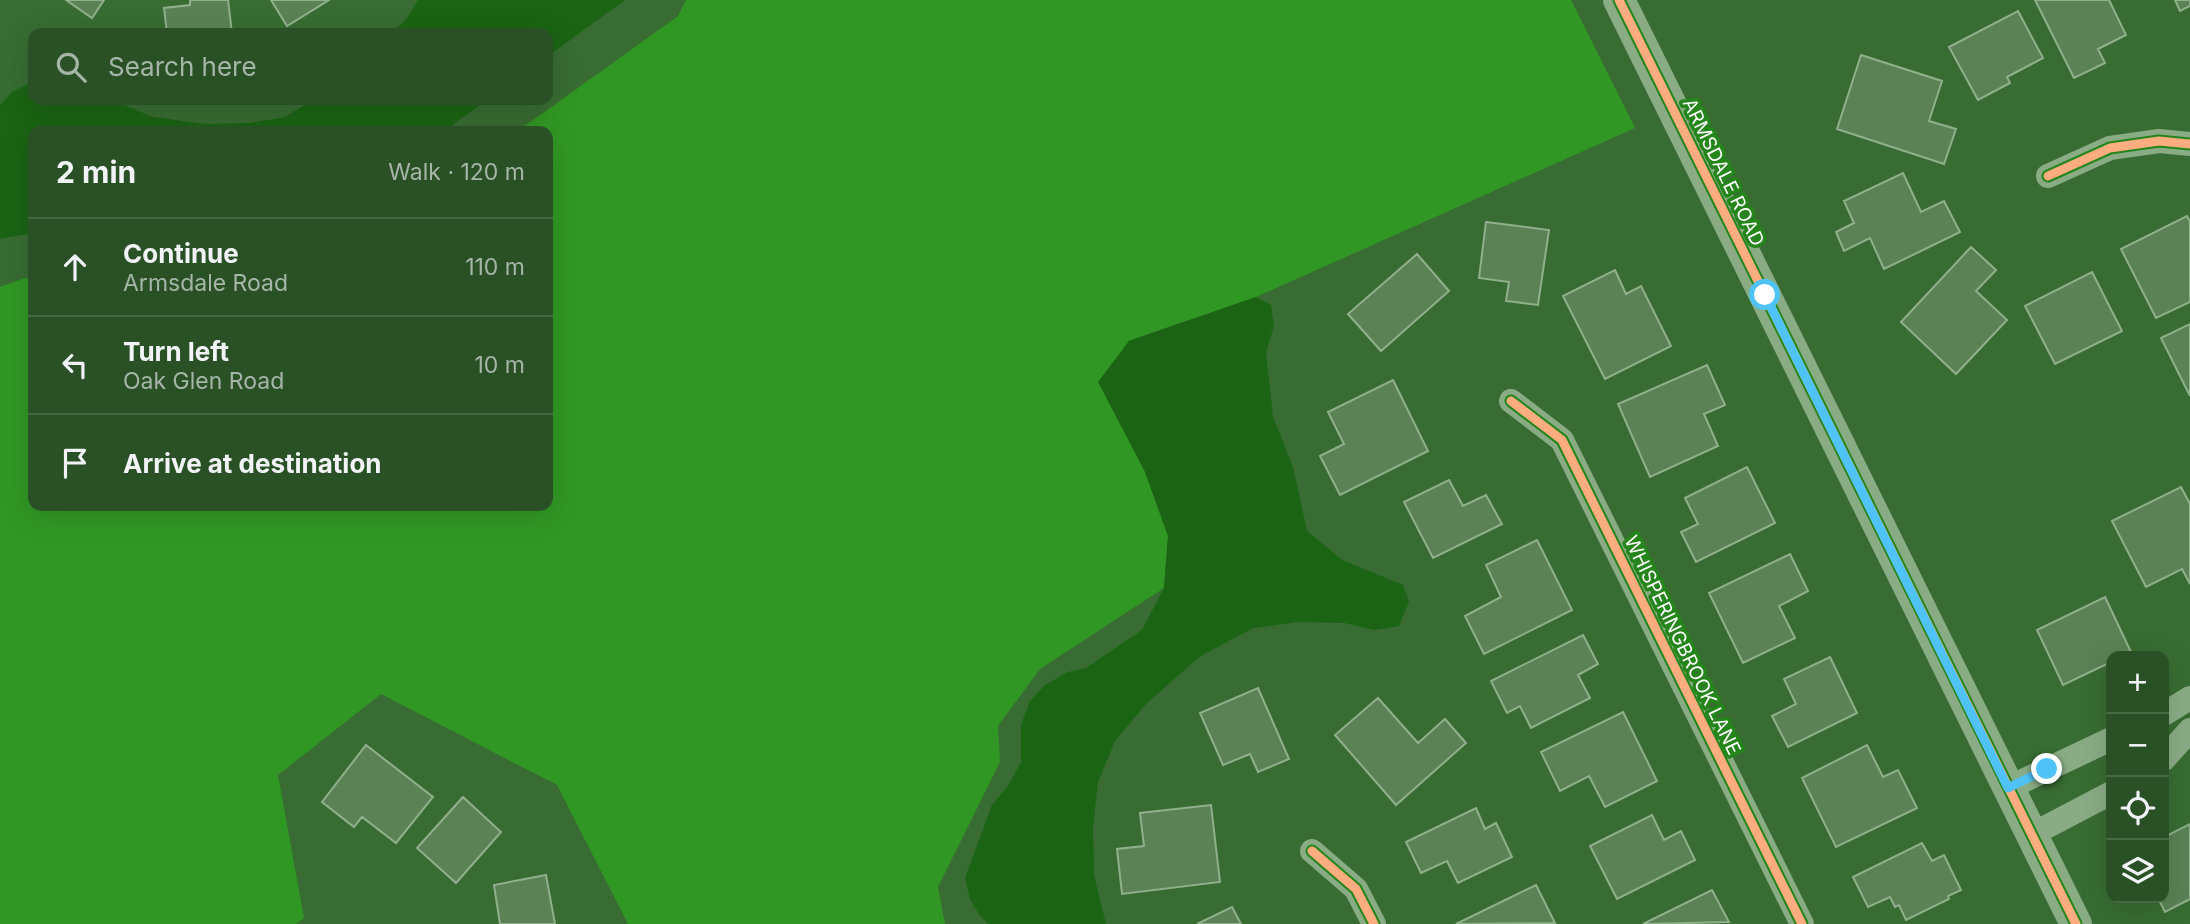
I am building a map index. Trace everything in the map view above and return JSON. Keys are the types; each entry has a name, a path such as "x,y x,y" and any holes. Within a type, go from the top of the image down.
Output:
{"street":[{"name":"ARMSDALE ROAD","path":"1619,0 2076,924"},
{"path":"2048,176 2109,148 2159,141 2190,144"},
{"name":"WHISPERINGBROOK LANE","path":"1511,401 1562,440 1802,924"},
{"path":"2169,711 2190,698"},
{"path":"2169,753 2190,730"},
{"path":"2008,788 2106,741"},
{"path":"2031,835 2106,796"},
{"path":"1312,851 1356,889 1374,924"}],"shaded area":[{"path":"418,0 625,0 553,52 553,28 397,28"},
{"path":"686,0 1571,0 1635,128 1256,297 1128,341 1145,472 1168,536 1164,588 1040,669 998,726 1000,762 938,887 945,924 628,924 557,785 381,694 278,775 304,918 296,924 0,924 0,287 28,279 28,511 553,511 553,126 525,126 678,16"},
{"path":"28,84 28,105 124,105 153,117 206,124 249,123 285,117 305,105 480,105 451,126 28,126 28,234 0,239 0,105 12,92"},
{"path":"1256,297 1271,305 1274,326 1266,352 1273,417 1293,467 1307,531 1342,560 1403,585 1409,601 1399,626 1374,630 1344,623 1299,622 1253,628 1199,657 1146,704 1115,741 1098,782 1093,827 1094,875 1106,924 989,924 980,916 970,899 965,878 992,805 1008,786 1021,762 1021,725 1030,701 1045,685 1068,672 1086,668 1142,630 1164,588 1168,536 1145,472 1098,382 1129,341"}],"building":[{"path":"66,0 104,0 92,18"},
{"path":"190,0 228,0 231,28 166,28 164,8 190,5"},
{"path":"271,0 329,0 287,26"},
{"path":"2035,0 2109,0 2126,35 2098,49 2105,63 2074,78"},
{"path":"2175,0 2190,0 2190,6 2180,11"},
{"path":"2018,11 2043,58 2007,77 2010,83 1978,100 1949,47"},
{"path":"1861,55 1942,81 1929,121 1956,129 1944,164 1837,129"},
{"path":"1903,173 1921,212 1944,201 1960,232 1884,269 1870,238 1844,251 1836,232 1854,223 1844,201"},
{"path":"2187,216 2190,222 2190,302 2156,318 2121,249"},
{"path":"1486,222 1549,230 1538,305 1506,301 1509,282 1479,278"},
{"path":"1971,247 1996,270 1976,291 2007,320 1956,374 1901,322"},
{"path":"1417,254 1449,291 1381,351 1348,314"},
{"path":"1615,270 1626,294 1641,286 1671,346 1605,379 1563,296"},
{"path":"2092,272 2122,331 2055,364 2025,306"},
{"path":"2190,324 2190,396 2161,338"},
{"path":"1707,365 1725,405 1704,414 1718,446 1650,477 1618,404"},
{"path":"1393,380 1428,451 1340,495 1320,456 1344,444 1328,412"},
{"path":"1747,467 1775,523 1696,562 1681,532 1698,524 1685,498"},
{"path":"1449,480 1463,506 1486,495 1502,524 1433,558 1404,502"},
{"path":"2181,487 2190,504 2190,584 2182,569 2146,587 2112,521"},
{"path":"1537,540 1572,610 1484,654 1465,616 1501,597 1486,565"},
{"path":"1790,554 1808,591 1779,606 1795,638 1743,663 1709,593"},
{"path":"2105,597 2131,651 2106,651 2106,664 2063,685 2037,630"},
{"path":"1583,635 1598,664 1578,675 1590,698 1531,728 1520,706 1507,713 1491,681"},
{"path":"1830,657 1857,713 1788,747 1772,716 1796,704 1784,679"},
{"path":"1258,688 1289,759 1258,772 1250,754 1223,765 1200,713"},
{"path":"1378,698 1418,743 1445,719 1466,743 1396,805 1335,735"},
{"path":"1623,712 1657,781 1605,807 1589,776 1560,791 1541,752"},
{"path":"366,745 433,797 396,843 362,817 354,827 322,802"},
{"path":"1867,745 1883,777 1898,770 1917,808 1836,847 1802,778"},
{"path":"463,797 501,832 456,883 417,848"},
{"path":"1211,805 1220,882 1122,894 1117,849 1144,846 1140,813"},
{"path":"1476,808 1485,829 1496,823 1512,857 1458,883 1447,861 1421,873 1406,842"},
{"path":"1652,815 1664,840 1681,831 1695,860 1617,899 1590,846"},
{"path":"2190,824 2190,899 2165,912 2160,903 2169,903 2169,834"},
{"path":"1922,843 1932,861 1944,855 1961,890 1948,896 1949,899 1906,920 1899,905 1895,907 1890,897 1868,907 1853,877"},
{"path":"546,875 555,924 500,924 494,885"},
{"path":"1536,885 1555,923 1456,924"},
{"path":"1712,890 1729,922 1643,924"},
{"path":"1232,907 1241,924 1197,924"}],"cycle path":[{"path":"1619,0 2076,924"},
{"path":"2048,176 2110,148 2159,141 2190,144"},
{"path":"1511,401 1562,440 1802,924"},
{"path":"1312,851 1356,889 1374,924"}],"route":[{"path":"1765,295 2008,788 2047,769"}]}
